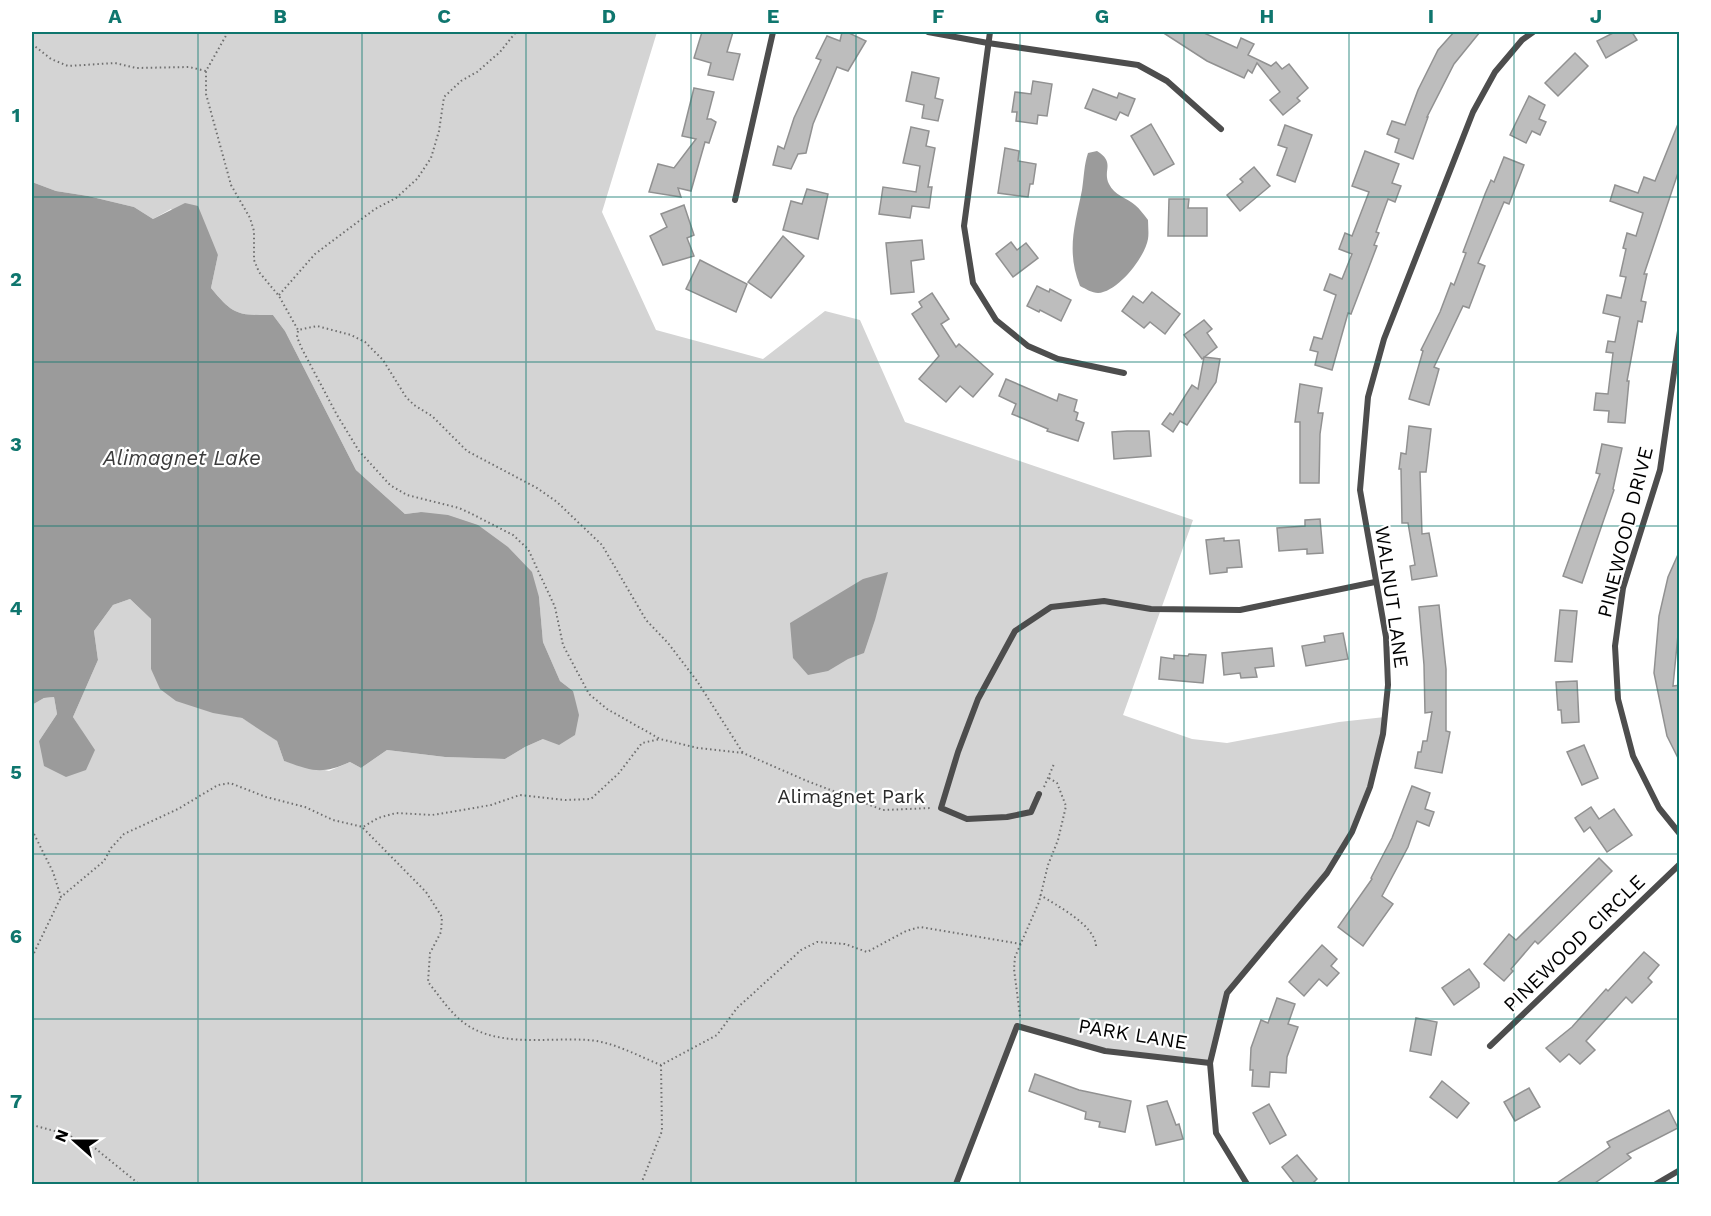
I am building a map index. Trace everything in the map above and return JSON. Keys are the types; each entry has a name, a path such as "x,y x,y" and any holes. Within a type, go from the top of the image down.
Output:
{"street":[{"path":"735,200 773,32"},
{"path":"928,32 1138,65 1167,81 1221,129"},
{"path":"990,32 964,226 973,283 996,320 1028,346 1058,358 1124,374"},
{"name":"WALNUT LANE","path":"1247,1185 1216,1133 1210,1063 1227,993 1326,873 1352,832 1370,787 1383,734 1388,685 1386,637 1360,490 1368,397 1382,348 1473,112 1495,72 1522,40 1533,32"},
{"name":"PINEWOOD DRIVE","path":"1680,331 1660,470 1623,588 1615,646 1618,699 1633,756 1659,808 1680,834"},
{"path":"1039,794 1031,812 1007,817 967,819 941,808 958,752 978,699 1015,631 1051,607 1104,601 1151,609 1240,610 1375,582"},
{"name":"PINEWOOD CIRCLE","path":"1490,1046 1680,864"},
{"path":"957,1185 1019,1027"},
{"name":"PARK LANE","path":"1019,1027 1105,1050 1210,1063"},
{"path":"1656,1185 1680,1170"}],"path":[{"path":"228,32 206,71 206,93 231,185 250,218 254,231 254,260 259,272 279,295 298,330 297,337 302,349 337,414 359,451 374,469 390,485 407,495 459,508 513,535 528,549 555,607 563,645 589,694 617,716 660,739 698,748 743,753 883,810 941,808"},
{"path":"279,295 315,254 375,210 396,198 417,179 430,158 439,131 444,97 461,81 477,72 500,52 516,32"},
{"path":"32,44 51,58 68,66 115,63 136,68 189,67 206,71"},
{"path":"298,330 317,326 351,335 365,342 383,360 406,397 432,416 467,451 537,488 557,502 602,545 646,620 668,643 697,681 743,753"},
{"path":"363,827 378,818 396,813 432,814 462,810 491,805 520,795 565,800 591,799 619,773 642,743 660,739"},
{"path":"1039,794 1054,764"},
{"path":"1019,1027 1015,957 1040,895 1061,832 1066,806 1057,783 1049,778"},
{"path":"32,957 61,897 104,861 111,848 124,834 178,809 218,785 230,783 266,797 306,807 333,820 363,827 426,892 442,917 441,932 430,953 428,982 455,1015 475,1029 501,1038 534,1041 597,1041 661,1065 717,1035 737,1008 801,950 817,942 845,944 867,952 906,931 920,927 1021,945"},
{"path":"32,830 53,872 61,897"},
{"path":"1040,895 1077,919 1089,930 1096,946"},
{"path":"641,1185 662,1131 661,1065"},
{"path":"32,1125 66,1134 96,1149 139,1185"}],"green space":[{"name":"Alimagnet Park","path":"32,32 657,32 602,212 656,330 763,359 825,311 860,320 905,422 1193,520 1123,715 1192,739 1227,743 1339,722 1385,717 1370,787 1352,832 1326,873 1227,993 1210,1063 1105,1051 1017,1026 956,1184 32,1184 32,705 44,698 54,697 57,714 39,741 82,731 73,717 98,660 94,631 113,605 130,599 151,619 151,669 202,708 242,718 260,729 277,741 284,761 329,771 350,762 361,768 387,750 445,757 505,759 543,739 573,691 560,681 543,642 539,597 421,512 405,514 356,470 285,331 273,315 244,314 225,304 211,288 218,255 171,209 153,219 134,207 56,191 32,182"}],"water":[{"path":"1097,151 1106,159 1107,179 1111,188 1132,203 1148,220 1148,239 1136,264 1114,287 1098,293 1080,286 1073,261 1073,238 1088,153"},
{"name":"Alimagnet Lake","path":"32,182 56,191 134,207 153,219 185,203 198,206 218,255 211,288 225,304 237,312 273,315 285,331 356,470 405,514 421,512 448,515 478,525 508,547 532,572 539,597 543,642 560,681 573,691 579,715 575,735 559,745 543,739 505,759 445,757 387,750 361,768 350,762 324,770 302,767 284,761 277,741 242,718 213,713 176,701 160,689 151,669 151,619 130,599 113,605 94,631 98,660 73,717 95,750 86,770 66,777 44,766 39,741 57,714 54,697 44,698 32,705"},
{"path":"888,572 864,653 828,671 808,675 793,658 790,623 863,579"}],"building":[{"path":"702,32 733,32 727,52 740,54 733,80 708,75 711,63 694,58"},
{"path":"842,32 866,41 848,71 837,67 813,124 806,153 798,154 791,169 773,165 778,146 784,149 794,118 821,60 816,58 827,36 840,41"},
{"path":"1162,32 1202,32 1237,48 1241,38 1254,44 1248,55 1271,66 1276,62 1282,69 1289,64 1308,88 1297,98 1300,101 1283,115 1270,100 1280,92 1257,63 1252,73 1248,70 1244,78 1207,61"},
{"path":"1454,32 1480,32 1454,64 1427,117 1413,159 1395,152 1399,139 1387,134 1392,121 1405,125 1418,90 1438,50"},
{"path":"1615,32 1632,32 1637,40 1606,58 1597,41"},
{"path":"1575,53 1588,66 1558,96 1545,83"},
{"path":"912,72 939,78 935,98 943,100 938,121 922,118 924,105 906,101"},
{"path":"1033,81 1052,84 1047,116 1038,115 1037,124 1016,121 1017,112 1012,112 1015,92 1031,94"},
{"path":"694,88 714,92 707,119 716,122 709,143 705,142 691,191 678,188 681,197 649,192 658,164 674,168 696,139 682,136"},
{"path":"1093,89 1117,98 1119,93 1135,99 1128,116 1120,112 1116,120 1085,108"},
{"path":"1529,96 1545,105 1539,119 1546,122 1540,135 1532,131 1526,143 1510,135"},
{"path":"1680,119 1680,167 1644,274 1647,274 1641,301 1646,302 1642,322 1638,321 1627,381 1629,381 1625,423 1608,422 1609,411 1594,410 1596,393 1608,394 1613,353 1606,352 1608,341 1615,342 1620,317 1603,313 1607,295 1621,298 1626,277 1620,276 1626,249 1623,248 1627,233 1636,236 1643,213 1610,201 1615,185 1638,193 1644,177 1655,181"},
{"path":"1151,124 1174,164 1154,175 1131,136"},
{"path":"1285,125 1312,135 1295,182 1277,175 1287,148 1278,145"},
{"path":"911,127 929,131 926,146 935,148 928,187 932,187 929,208 912,206 910,218 879,214 883,187 916,192 920,166 903,163"},
{"path":"1005,148 1019,151 1018,161 1036,164 1028,197 998,193"},
{"path":"1365,151 1399,164 1392,183 1401,186 1395,202 1388,199 1376,232 1379,233 1374,245 1377,246 1351,314 1348,313 1332,370 1315,365 1318,352 1310,350 1314,337 1322,339 1336,295 1324,290 1330,274 1342,279 1352,254 1339,249 1345,233 1352,236 1369,192 1352,186"},
{"path":"1504,157 1524,165 1509,204 1504,202 1478,263 1485,266 1469,308 1463,306 1434,367 1439,369 1429,405 1409,399 1423,351 1421,350 1440,312 1451,283 1454,285 1466,253 1463,252 1485,194 1491,180 1494,182"},
{"path":"1254,167 1270,186 1240,211 1227,195 1243,182 1240,179"},
{"path":"807,189 828,194 818,239 783,230 791,201 802,204"},
{"path":"1169,199 1189,199 1188,208 1207,208 1207,236 1168,236"},
{"path":"684,205 694,235 687,238 694,256 663,265 650,236 667,227 661,214"},
{"path":"783,236 804,256 771,298 748,282"},
{"path":"922,240 924,259 911,261 914,292 891,294 886,243"},
{"path":"1011,242 1017,250 1026,243 1038,258 1013,277 996,254"},
{"path":"700,260 747,284 736,312 686,289"},
{"path":"1037,286 1049,292 1050,289 1071,300 1061,321 1027,306"},
{"path":"1152,292 1180,314 1165,334 1150,322 1144,328 1122,311 1133,296 1143,303"},
{"path":"932,293 949,319 941,324 956,347 959,344 993,374 973,397 960,386 946,402 919,379 939,356 912,314 922,307 919,302"},
{"path":"1204,320 1212,329 1207,333 1217,347 1202,359 1184,335"},
{"path":"1204,357 1220,359 1216,382 1187,425 1180,421 1173,432 1162,424 1170,413 1173,415 1192,385 1198,389"},
{"path":"1006,379 1057,401 1059,394 1077,400 1074,411 1078,413 1076,420 1084,423 1078,441 1047,431 1048,429 1012,414 1016,404 999,396"},
{"path":"1300,384 1322,388 1318,413 1323,413 1319,483 1300,483 1300,422 1295,422"},
{"path":"1409,426 1431,429 1426,472 1420,472 1422,534 1429,533 1437,576 1412,580 1410,566 1415,565 1408,523 1402,523 1401,469 1399,469 1401,453 1406,454"},
{"path":"1149,431 1151,456 1114,459 1112,432"},
{"path":"1602,444 1622,448 1614,490 1582,583 1563,576 1600,474 1596,473"},
{"path":"1320,519 1323,553 1307,554 1307,549 1279,551 1277,528 1305,526 1305,520"},
{"path":"1224,538 1224,541 1239,540 1242,567 1227,568 1227,572 1210,574 1206,540"},
{"path":"1680,550 1680,614 1673,686 1680,685 1680,762 1667,736 1654,673 1659,616 1668,577"},
{"path":"1439,605 1446,669 1446,731 1450,732 1442,773 1415,768 1418,752 1421,752 1423,741 1427,741 1432,712 1425,713 1419,607"},
{"path":"1560,610 1577,611 1572,662 1555,661"},
{"path":"1343,633 1348,659 1306,666 1302,646 1325,642 1324,636"},
{"path":"1272,648 1274,666 1255,668 1257,677 1241,678 1240,673 1224,675 1222,653"},
{"path":"1189,654 1206,655 1203,683 1159,679 1161,657 1174,659 1174,655 1188,656"},
{"path":"1577,681 1579,722 1562,723 1561,710 1558,710 1556,682"},
{"path":"1584,745 1598,778 1582,785 1567,752"},
{"path":"1412,786 1430,793 1425,809 1434,812 1429,826 1417,821 1408,847 1382,896 1393,904 1363,946 1338,927 1372,879 1392,838"},
{"path":"1591,807 1599,819 1614,809 1632,835 1607,852 1590,827 1584,832 1575,818"},
{"path":"1599,858 1612,871 1538,944 1535,941 1511,969 1513,971 1504,981 1484,964 1509,934 1516,940"},
{"path":"1322,945 1337,959 1331,966 1339,973 1327,986 1319,979 1304,996 1289,982"},
{"path":"1644,952 1659,965 1648,978 1652,982 1632,1003 1626,997 1586,1041 1595,1050 1580,1064 1569,1054 1560,1062 1546,1048 1572,1027"},
{"path":"1469,969 1479,983 1479,987 1454,1005 1442,988"},
{"path":"1277,998 1295,1004 1288,1024 1298,1027 1287,1057 1286,1073 1270,1072 1269,1087 1252,1086 1251,1048 1261,1020 1268,1023"},
{"path":"1416,1018 1437,1022 1431,1055 1410,1051"},
{"path":"1035,1074 1079,1090 1131,1101 1125,1132 1099,1127 1100,1122 1085,1119 1086,1112 1029,1091"},
{"path":"1442,1081 1469,1103 1457,1118 1430,1097"},
{"path":"1529,1088 1540,1107 1515,1121 1504,1102"},
{"path":"1167,1101 1176,1125 1179,1124 1183,1139 1156,1145 1147,1106"},
{"path":"1269,1104 1286,1135 1270,1144 1253,1113"},
{"path":"1669,1110 1678,1128 1627,1154 1631,1158 1592,1185 1554,1185 1610,1147 1607,1142"},
{"path":"1297,1155 1317,1179 1311,1185 1296,1185 1282,1167"}]}
